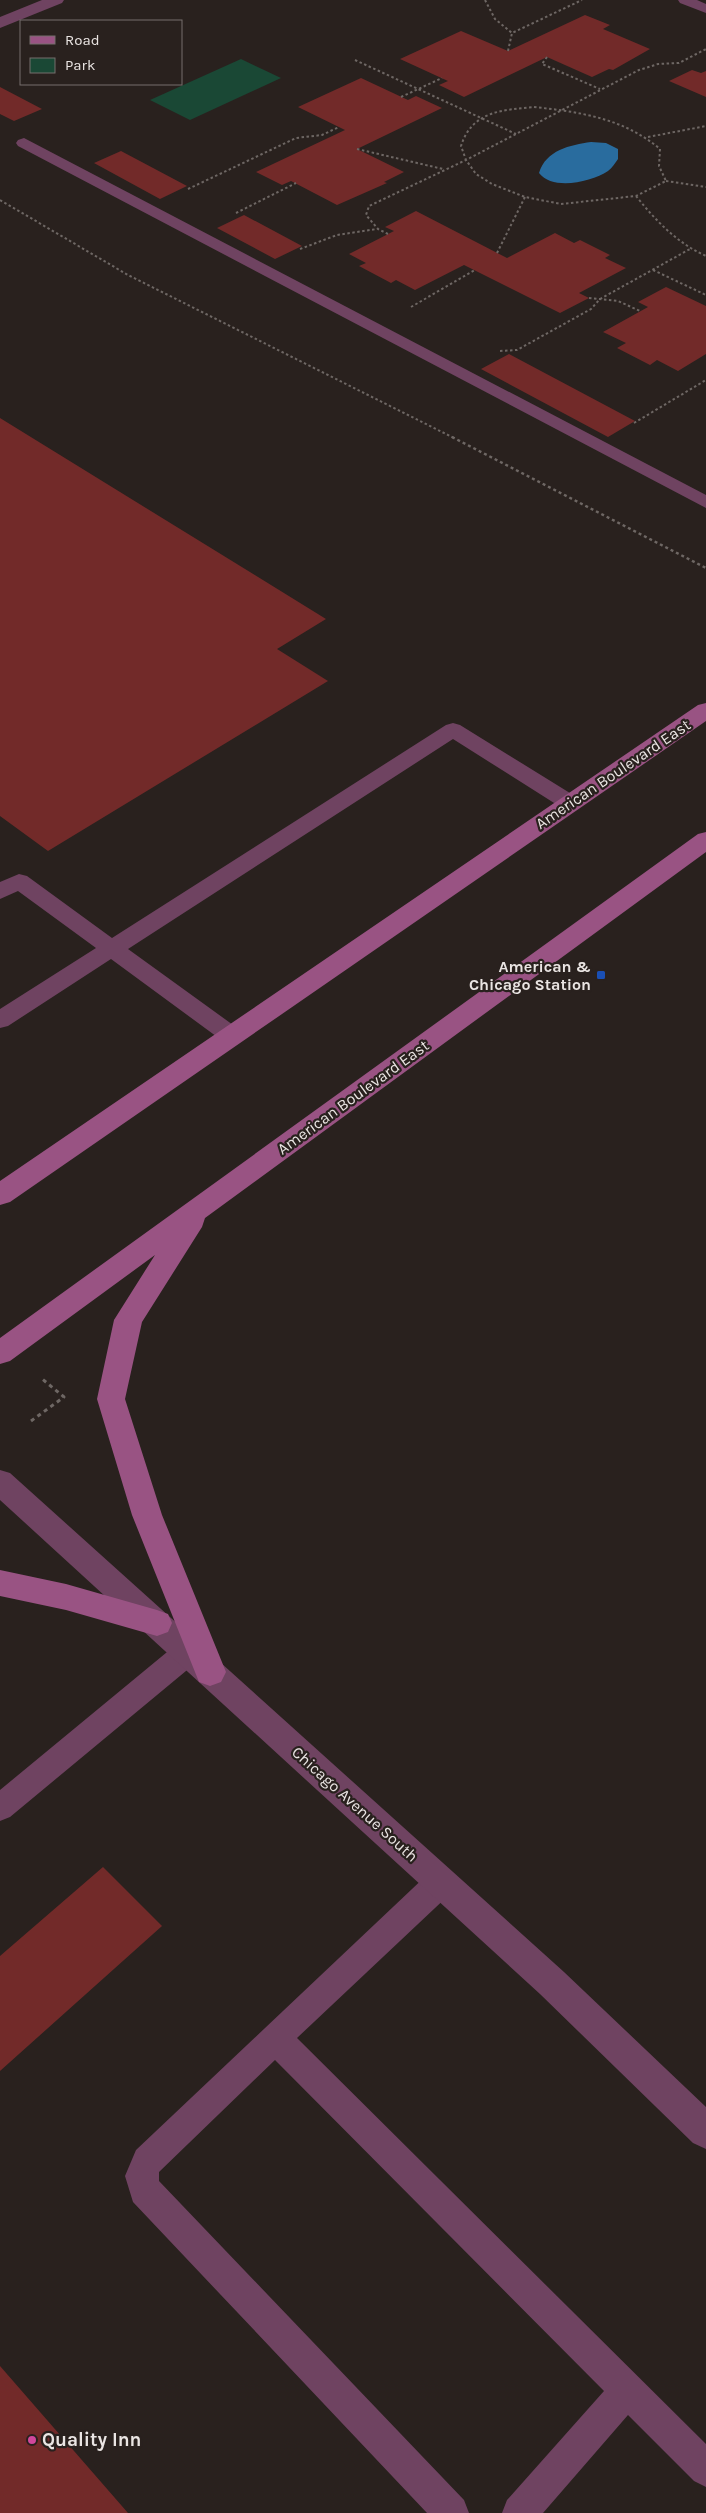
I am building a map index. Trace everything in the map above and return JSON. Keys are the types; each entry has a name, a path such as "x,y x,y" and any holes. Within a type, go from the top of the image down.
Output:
{"main road":[{"name":"American Boulevard East","path":"0,1195 706,710"},
{"name":"American Boulevard East","path":"0,1353 706,840"},
{"path":"199,1662 147,1515 110,1399 128,1320 202,1206"},
{"path":"0,1583 66,1597 157,1623"}],"street":[{"path":"0,23 56,0"},
{"name":"Chicago Avenue South","path":"0,1482 552,1983 706,2131"}],"lane":[{"path":"685,0 706,9"},
{"path":"24,143 706,502"},
{"path":"0,1020 453,730 570,804"},
{"path":"0,892 19,881 232,1036"},
{"path":"0,1808 199,1662"},
{"path":"440,1882 147,2161 141,2176 145,2190 451,2513"},
{"path":"275,2038 706,2469"},
{"path":"520,2513 627,2390"}],"path":[{"path":"485,0 496,19 512,33"},
{"path":"512,33 582,0"},
{"path":"508,52 512,33"},
{"path":"388,234 378,228 366,215 369,206 443,169 466,160 639,70 658,64 679,63 706,49"},
{"path":"547,57 542,64 600,89"},
{"path":"355,60 516,134"},
{"path":"401,97 442,78"},
{"path":"666,180 659,166 660,149 648,138 629,127 594,115 534,108 509,110 483,118 469,127 461,146 466,160 476,174 492,184 525,197 561,204 636,196 666,180 706,187"},
{"path":"648,138 706,126"},
{"path":"148,208 296,138 322,136 339,127"},
{"path":"357,149 443,169"},
{"path":"195,234 296,183"},
{"path":"636,196 650,212 690,249 706,256"},
{"path":"497,253 525,197"},
{"path":"0,200 48,230 169,298 432,426 706,568"},
{"path":"263,270 323,236 351,230 378,228"},
{"path":"456,371 496,352 517,350 591,309 600,299 690,249"},
{"path":"376,329 475,270"},
{"path":"653,270 706,295"},
{"path":"589,298 618,301 640,311"},
{"path":"604,448 640,419 706,380"},
{"path":"32,1420 64,1398 41,1378"}],"green space":[{"path":"241,59 281,78 190,120 150,100"}],"water":[{"path":"591,142 606,143 618,149 618,159 608,171 592,178 572,183 553,182 545,179 539,173 542,165 553,154 567,147"}],"building":[{"path":"585,15 610,25 603,29 650,49 613,70 609,69 592,77 547,57 464,97 439,85 448,81 400,59 461,31 508,51"},
{"path":"692,70 701,73 706,71 706,97 669,81"},
{"path":"361,78 408,100 416,96 442,108 357,149 404,172 384,182 387,183 337,205 291,181 282,185 256,172 345,130 298,107"},
{"path":"0,87 42,109 14,121 0,114"},
{"path":"121,151 187,186 160,199 94,163"},
{"path":"416,211 507,258 555,233 574,243 580,240 610,255 605,258 626,268 579,293 589,298 560,313 464,265 415,290 396,280 391,283 359,266 366,263 349,254 394,231 385,227"},
{"path":"244,215 302,246 275,259 217,228"},
{"path":"666,287 706,306 706,354 678,371 657,360 650,365 617,348 626,343 603,332 648,307 638,302"},
{"path":"509,354 635,421 608,437 481,369"},
{"path":"0,418 326,619 277,649 328,681 48,851 0,816"},
{"path":"103,1867 162,1926 0,2071 0,1956"},
{"name":"Quality Inn","path":"0,2366 128,2513 0,2513"}],"place":[{"name":"American & Chicago Station","path":"601,975"},
{"name":"Quality Inn","path":"32,2440"}]}
